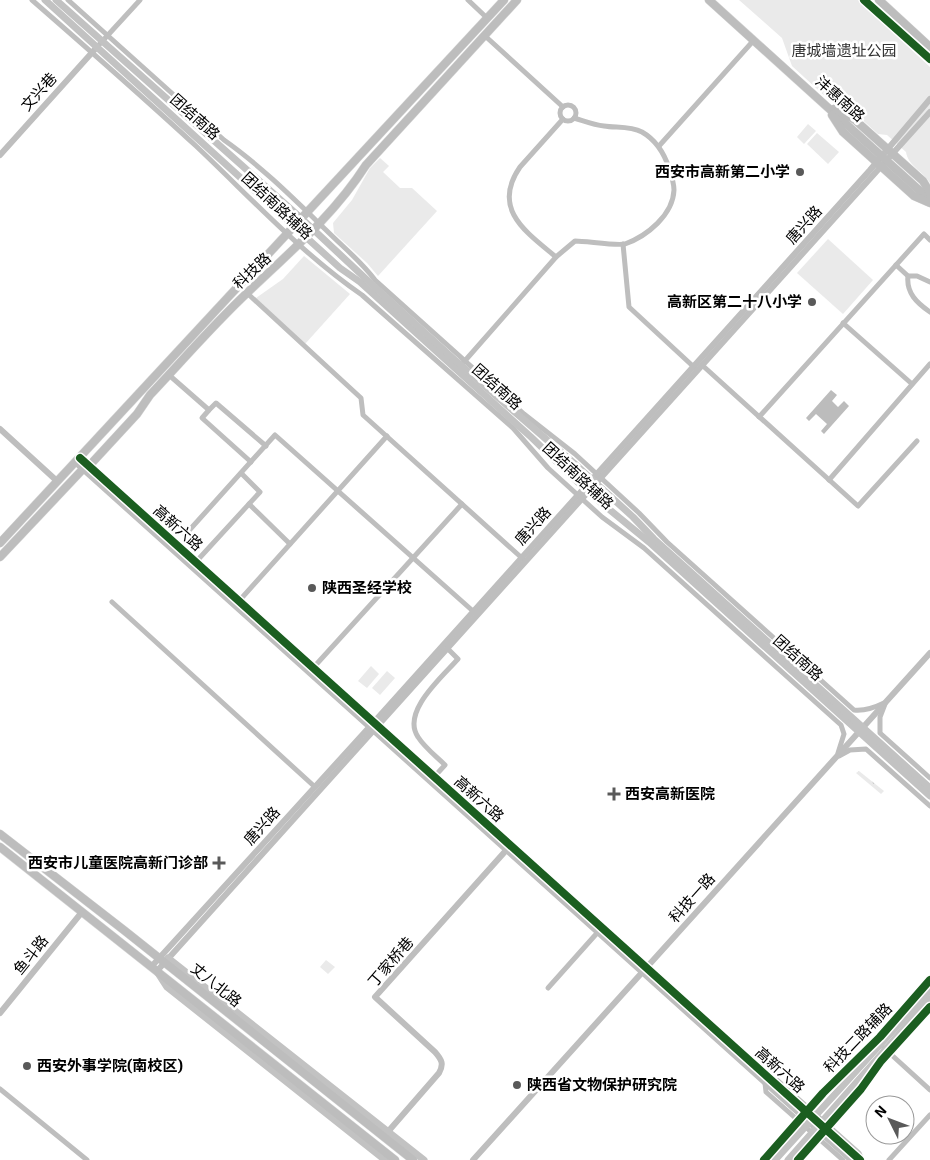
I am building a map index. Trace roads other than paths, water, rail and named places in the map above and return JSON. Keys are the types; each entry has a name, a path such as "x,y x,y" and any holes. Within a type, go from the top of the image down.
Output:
{"main road":[{"name":"团结南路","path":"45,0 317,226 365,278 596,479 654,539 930,796"},
{"name":"团结南路","path":"56,0 100,44 294,226 438,352 586,490 649,542 861,730 930,788"},
{"name":"科技路","path":"0,543 504,0"},
{"name":"科技路","path":"0,557 137,414 150,395 247,293 317,226 352,186 366,165 517,0"},
{"name":"沣惠南路","path":"709,0 826,105 881,161 930,201"},
{"path":"878,0 930,47"},
{"path":"826,105 856,120 923,181 930,193"},
{"name":"丈八北路","path":"0,834 164,959 386,1134 413,1160"},
{"name":"丈八北路","path":"0,847 395,1160"},
{"path":"154,969 166,987 385,1160"},
{"path":"788,1160 818,1127 930,990"},
{"path":"775,1160 811,1120 930,999"},
{"path":"386,1134 424,1160"}],"street":[{"name":"团结南路辅路","path":"32,0 100,44"},
{"name":"团结南路辅路","path":"68,0 100,44 196,146 300,244 340,279 362,295 514,428 538,458 622,532 644,548 841,725 844,734 836,757"},
{"path":"100,44 140,0"},
{"path":"468,0 487,18"},
{"path":"484,35 563,107"},
{"path":"659,146 754,40"},
{"name":"文兴巷","path":"0,155 100,44"},
{"name":"唐兴路","path":"890,152 930,99"},
{"path":"563,119 560,112 563,107 570,105 576,112 574,118"},
{"name":"唐兴路","path":"154,969 698,367 881,161 930,112"},
{"path":"463,363 556,257 575,241 623,244 649,231 671,206 674,189 666,159 659,146 641,132 630,128 604,126 574,118 563,119"},
{"path":"556,257 518,223 509,206 508,198 511,183 520,167 563,119"},
{"path":"759,417 924,234 930,240"},
{"path":"623,244 629,307 759,417 858,506 917,442"},
{"path":"896,265 908,276 918,276 930,282"},
{"path":"908,276 907,283 914,298 930,312"},
{"path":"247,293 361,398 363,415 523,559"},
{"path":"843,323 912,384"},
{"path":"829,480 930,364"},
{"path":"169,375 209,410"},
{"path":"251,462 202,418 209,410 216,403 266,446"},
{"path":"0,429 57,481"},
{"path":"185,534 275,435 475,613"},
{"path":"238,601 387,436"},
{"name":"高新六路","path":"77,460 811,1120 851,1160"},
{"path":"194,565 260,492 241,473"},
{"name":"团结南路辅路","path":"596,479 639,513 666,542 854,710 861,711 874,708 886,702"},
{"path":"249,504 290,544"},
{"path":"313,668 462,504"},
{"name":"高新六路","path":"194,565 238,601 313,668 374,726 434,777 598,932 644,970"},
{"path":"112,602 315,787"},
{"name":"唐兴路","path":"164,959 315,787 447,648 475,613"},
{"path":"434,777 445,765 417,737 413,727 413,720 419,705 458,659 447,648"},
{"name":"科技一路","path":"474,1160 930,653"},
{"path":"886,702 880,716 880,733 930,778"},
{"path":"836,757 850,750 866,749 930,806"},
{"name":"丁家桥巷","path":"386,1134 443,1068 435,1052 375,997 509,848"},
{"name":"鱼斗路","path":"0,1013 82,912"},
{"path":"548,988 598,932"},
{"path":"883,1047 930,1090"},
{"path":"766,1080 766,1092 811,1120 843,1160"},
{"path":"0,1089 87,1160"},
{"path":"889,1160 930,1115"},
{"name":"高新六路","path":"818,1127 861,1160"}],"place":[{"name":"西安市高新第二小学","path":"800,172"},
{"name":"高新区第二十八小学","path":"812,302"},
{"name":"陕西圣经学校","path":"312,588"},
{"name":"西安高新医院","path":"614,794"},
{"name":"西安市儿童医院高新门诊部","path":"219,863"},
{"name":"西安外事学院(南校区)","path":"27,1066"},
{"name":"陕西省文物保护研究院","path":"517,1085"}],"park label":[{"name":"唐城墙遗址公园","path":"844,51"}]}
